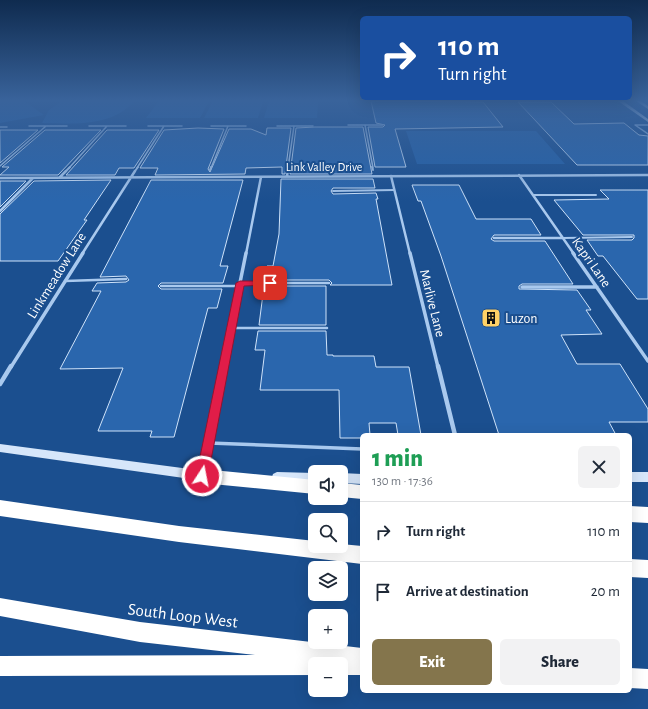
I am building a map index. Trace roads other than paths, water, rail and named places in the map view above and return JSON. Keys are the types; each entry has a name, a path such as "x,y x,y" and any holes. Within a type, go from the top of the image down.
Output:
{"highway":[{"path":"202,476 308,486"},
{"path":"348,491 360,492"},
{"path":"0,508 179,534 360,555"},
{"path":"632,514 648,515"},
{"path":"632,568 648,569"},
{"name":"South Loop West","path":"0,607 140,632 360,658"},
{"path":"0,666 308,665"},
{"path":"348,665 360,665"},
{"path":"632,678 648,679"}],"main road":[{"path":"0,448 202,476 308,478"},
{"path":"632,477 648,476"},
{"path":"348,478 360,479"}],"street":[{"path":"207,177 210,170"},
{"path":"287,176 288,170"},
{"path":"373,170 374,176"},
{"path":"60,177 66,171"},
{"name":"Linkmeadow Lane","path":"0,384 135,171"},
{"name":"Kapri Lane","path":"519,175 648,361"},
{"name":"Link Valley Drive","path":"0,178 648,175"},
{"path":"202,476 261,176"},
{"name":"Marlive Lane","path":"391,176 455,433"},
{"path":"0,211 33,178"},
{"path":"494,238 562,238"},
{"path":"522,287 597,288"}],"lane":[{"path":"0,166 37,134"},
{"path":"66,171 100,134"},
{"path":"135,171 159,134"},
{"path":"210,170 225,134"},
{"path":"288,170 293,134"},
{"path":"367,134 373,170"},
{"path":"333,191 394,190"},
{"path":"533,195 596,195"},
{"path":"562,238 632,237"},
{"path":"65,281 126,279"},
{"path":"161,286 329,284"},
{"path":"231,328 327,328"},
{"path":"642,353 648,353"},
{"path":"208,443 360,449"}],"place":[{"name":"Luzon","path":"491,318"}]}
